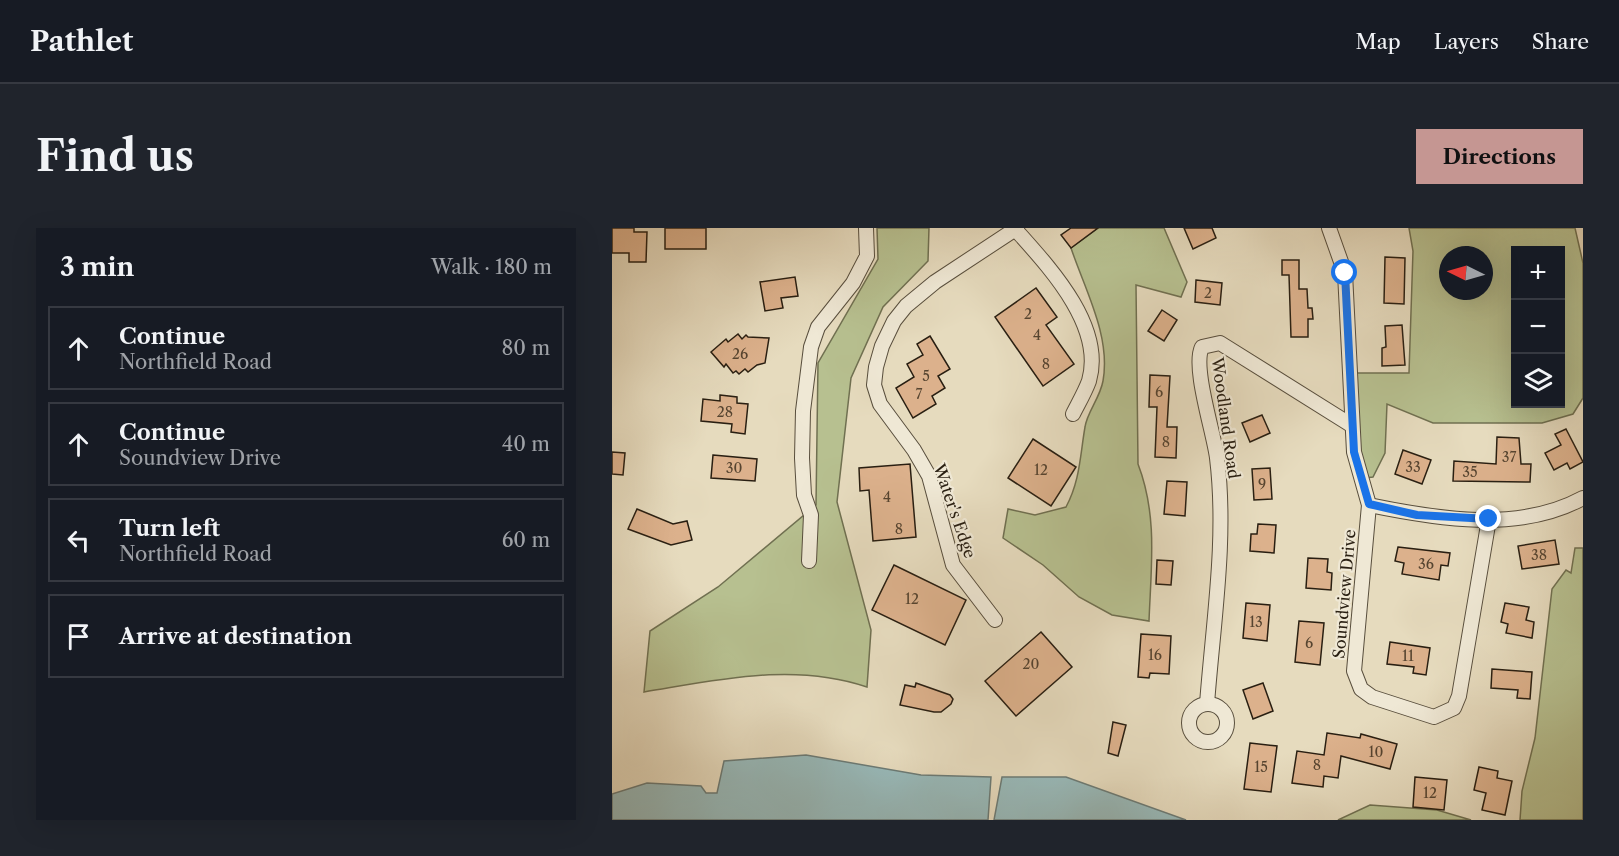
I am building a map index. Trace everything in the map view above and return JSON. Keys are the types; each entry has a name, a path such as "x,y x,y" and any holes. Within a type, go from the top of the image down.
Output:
{"street":[{"path":"809,561 811,514 804,495 802,458 803,411 811,347 819,327 853,284 867,256 866,228"},
{"name":"Soundview Drive","path":"1329,228 1345,273 1348,301 1351,425 1356,466 1369,504 1355,657 1356,677 1361,689 1372,697 1434,717 1451,711 1460,696 1489,519"},
{"path":"1016,229 1057,275 1090,341 1089,381 1073,414"},
{"name":"Water's Edge","path":"994,620 953,565 929,476 914,450 880,405 874,385 882,346 894,321 906,306 935,282 1016,229"},
{"name":"Woodland Road","path":"1207,704 1221,523 1217,455 1200,370 1202,347 1220,343 1351,425"},
{"path":"1369,504 1417,515 1514,519 1546,514 1583,498"}],"green space":[{"path":"877,228 929,228 928,261 883,307 851,378 837,502 871,630 867,687 839,680 784,674 728,679 644,692 650,631 718,587 816,505 818,363 878,259"},
{"path":"1098,228 1164,228 1187,282 1181,297 1136,285 1138,464 1148,503 1152,542 1149,621 1112,615 1079,597 1043,565 1003,538 1008,509 1035,515 1066,507 1074,488 1086,421 1103,381 1104,364 1100,330 1071,248"},
{"path":"1409,228 1575,228 1583,263 1583,398 1573,414 1542,423 1433,423 1387,404 1385,453 1373,477 1365,478 1360,464 1355,373 1409,373 1413,251"},
{"path":"1575,548 1583,548 1583,820 1520,820 1522,791 1535,738 1552,589 1566,570 1571,573"},
{"path":"1370,805 1437,810 1471,820 1338,820"}],"water":[{"path":"806,755 921,775 991,777 988,820 612,820 612,794 647,783 701,786 706,793 717,793 724,761"},
{"path":"1002,777 1066,777 1186,820 994,820"}],"building":[{"path":"612,228 634,228 634,232 647,232 646,262 629,262 629,253 612,253"},
{"path":"665,228 706,228 706,249 665,249"},
{"path":"1071,228 1098,228 1071,248 1061,235"},
{"path":"1184,228 1212,228 1216,238 1193,249"},
{"path":"1385,257 1405,258 1404,304 1384,303"},
{"path":"1282,260 1299,260 1299,289 1307,289 1308,308 1312,308 1313,319 1308,319 1308,337 1291,337 1289,275 1282,275"},
{"path":"795,277 798,296 781,298 783,308 765,311 760,282"},
{"path":"1196,280 1222,283 1220,305 1195,302"},
{"path":"1036,288 1057,317 1046,325 1074,364 1043,386 995,317"},
{"path":"1162,310 1177,320 1164,341 1148,331"},
{"path":"1402,325 1405,365 1382,366 1382,348 1386,347 1385,326"},
{"path":"738,334 742,339 746,335 769,338 765,363 757,365 748,372 745,369 739,374 736,371 733,373 726,364 724,367 711,352 726,339 728,342"},
{"path":"930,336 950,369 938,376 945,388 932,396 936,404 913,418 896,388 914,377 907,364 923,355 917,344"},
{"path":"1150,375 1170,376 1167,427 1177,427 1176,458 1155,457 1157,407 1149,407"},
{"path":"720,395 737,397 737,403 748,404 745,434 731,432 732,424 701,421 703,399 720,401"},
{"path":"1262,415 1270,433 1250,442 1242,423"},
{"path":"1566,429 1583,462 1570,469 1567,463 1554,470 1545,453 1561,445 1555,434"},
{"path":"1497,437 1519,438 1521,464 1531,464 1530,482 1453,481 1454,461 1496,464"},
{"path":"1033,439 1076,467 1051,506 1008,478"},
{"path":"1403,450 1431,460 1422,484 1395,474"},
{"path":"612,452 625,453 623,475 612,474"},
{"path":"713,455 757,459 755,481 711,478"},
{"path":"910,464 916,537 873,541 869,490 860,491 859,468"},
{"path":"1270,468 1272,499 1254,500 1252,469"},
{"path":"1167,481 1187,482 1185,516 1164,514"},
{"path":"637,509 673,524 687,521 692,540 671,545 628,529"},
{"path":"1258,524 1276,525 1274,553 1250,551 1251,534 1257,534"},
{"path":"1555,540 1559,564 1522,569 1518,546"},
{"path":"1398,547 1450,553 1448,566 1441,565 1439,580 1402,574 1404,563 1395,561"},
{"path":"1308,558 1328,559 1327,572 1332,573 1331,590 1306,588"},
{"path":"1157,560 1173,561 1171,585 1156,584"},
{"path":"894,565 966,600 945,645 872,610"},
{"path":"1246,603 1270,605 1267,641 1243,638"},
{"path":"1505,603 1529,607 1526,620 1534,622 1532,638 1506,633 1508,624 1501,622"},
{"path":"1299,621 1324,623 1320,665 1295,662"},
{"path":"1041,632 1072,667 1016,716 985,681"},
{"path":"1141,634 1171,636 1169,674 1150,673 1149,678 1138,677"},
{"path":"1390,642 1430,648 1426,675 1413,673 1414,667 1387,664"},
{"path":"1492,669 1532,672 1530,699 1517,698 1518,690 1491,688"},
{"path":"916,683 950,695 953,699 951,704 941,712 900,705 905,685 915,687"},
{"path":"1263,683 1273,711 1253,719 1243,690"},
{"path":"1113,722 1126,725 1118,756 1108,753"},
{"path":"1327,733 1360,738 1361,734 1397,744 1390,769 1341,756 1338,778 1324,776 1323,787 1292,783 1297,751 1324,755"},
{"path":"1250,743 1277,746 1271,792 1244,789"},
{"path":"1479,767 1498,771 1497,778 1512,781 1505,815 1482,810 1486,793 1474,790"},
{"path":"1415,777 1447,780 1444,810 1413,807"}],"route":[{"path":"1345,273 1348,301 1351,425 1356,466 1369,504 1417,515 1489,519"}]}
